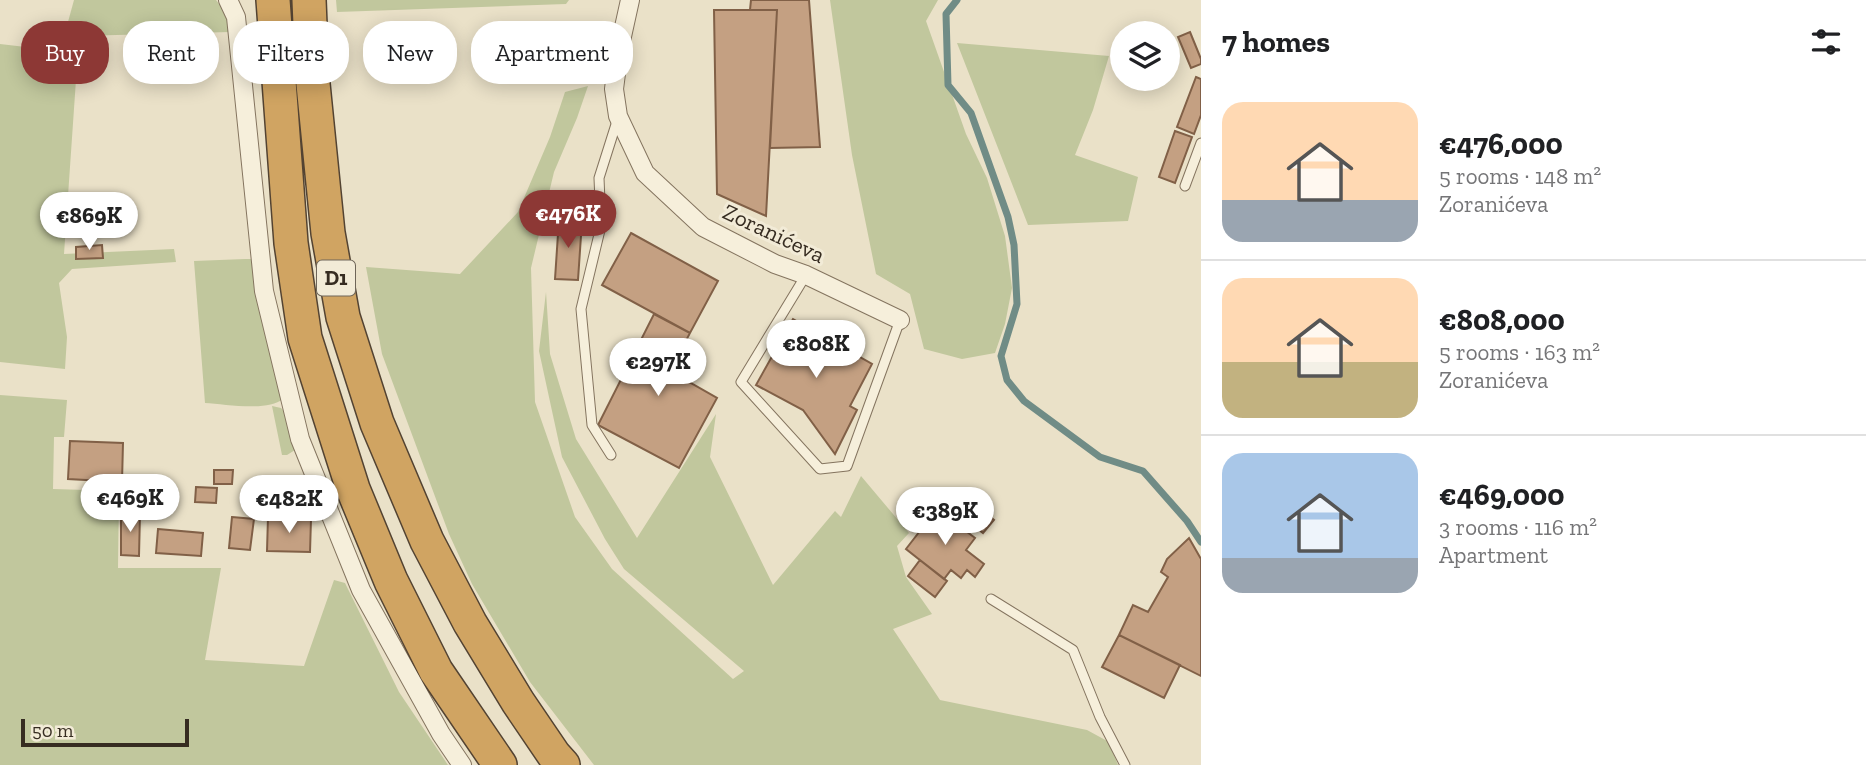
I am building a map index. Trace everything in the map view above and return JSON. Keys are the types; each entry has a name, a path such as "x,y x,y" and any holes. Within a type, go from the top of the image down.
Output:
{"highway":[{"name":"D1","path":"273,0 291,243 304,338 353,489 391,581 436,671 500,765"},
{"name":"D1","path":"309,0 312,74 328,233 343,317 377,423 427,541 470,623 518,702 554,755 564,765"}],"street":[{"path":"228,0 236,17 264,291 300,439 361,590 462,765"},
{"name":"Zoranićeva","path":"630,0 614,89 618,116 645,173 703,227 775,264 806,275 900,320"}],"lane":[{"path":"611,456 592,425 581,309 601,226 599,178 618,116"},
{"path":"1185,186 1201,143"},
{"path":"806,275 741,382 820,469 847,466 900,320"},
{"path":"991,599 1073,650 1100,716 1125,765"}],"green space":[{"path":"74,0 216,0 225,11 230,32 219,32 219,21 123,21 123,35 109,35 109,21 68,21"},
{"path":"336,0 569,0 566,4 337,12"},
{"path":"830,0 938,0 926,21 966,134 987,178 1005,236 1012,288 1005,324 995,353 962,359 924,349 910,294 876,274 852,155"},
{"path":"957,43 1109,56 1093,110 1075,155 1138,177 1128,221 1028,225"},
{"path":"0,44 21,46 21,84 76,84 64,254 174,249 176,262 72,269 59,283 67,337 65,369 0,362"},
{"path":"588,86 554,172 531,268 535,402 575,517 612,569 733,679 744,671 624,569 562,457 539,351 546,292 550,354 576,439 637,538 716,414 710,457 773,585 835,511 841,517 861,476 909,533 897,546 906,577 932,614 893,629 940,700 1087,730 1109,742 1118,765 594,765 530,682 472,584 449,534 382,354 366,267 460,274 518,212 550,137 565,92"},
{"path":"253,259 283,399 257,406 205,403 194,261"},
{"path":"0,395 67,400 64,437 54,437 53,489 119,491 118,568 221,568 205,660 304,666 334,580 345,583 399,692 448,765 0,765"},
{"path":"272,406 285,412 295,450 287,455 282,455"}],"building":[{"path":"751,0 809,0 820,147 770,148 777,10 750,10"},
{"path":"714,10 777,10 766,216 717,194"},
{"path":"1190,32 1201,64 1191,68 1180,36"},
{"path":"1196,77 1201,79 1201,115 1194,134 1177,127"},
{"path":"1175,131 1192,137 1175,183 1159,177"},
{"path":"559,219 582,221 578,280 555,279"},
{"path":"631,233 718,281 690,333 602,285"},
{"path":"102,245 103,258 76,259 76,247"},
{"path":"654,314 690,333 670,371 717,398 679,468 598,425"},
{"path":"793,319 872,364 850,406 857,410 835,454 803,410 756,385"},
{"path":"70,441 123,443 122,482 68,479"},
{"path":"214,470 233,470 232,484 214,484"},
{"path":"196,487 217,488 216,503 195,502"},
{"path":"978,507 994,520 983,533 967,520"},
{"path":"937,509 975,538 966,550 984,564 975,577 967,570 961,578 951,570 944,579 906,549"},
{"path":"121,512 140,513 139,556 121,555"},
{"path":"232,517 254,519 250,550 229,548"},
{"path":"268,517 311,519 310,552 267,551"},
{"path":"158,529 203,533 201,556 156,553"},
{"path":"1189,538 1201,559 1201,676 1119,635 1133,605 1148,612 1168,577 1161,572 1167,559"},
{"path":"920,560 947,581 935,597 908,576"},
{"path":"1119,635 1180,665 1164,698 1102,667"}],"waterway":[{"path":"957,0 946,14 948,85 971,113 1008,217 1014,245 1017,304 1001,356 1007,380 1024,401 1100,457 1143,471 1187,521 1201,542"}]}
